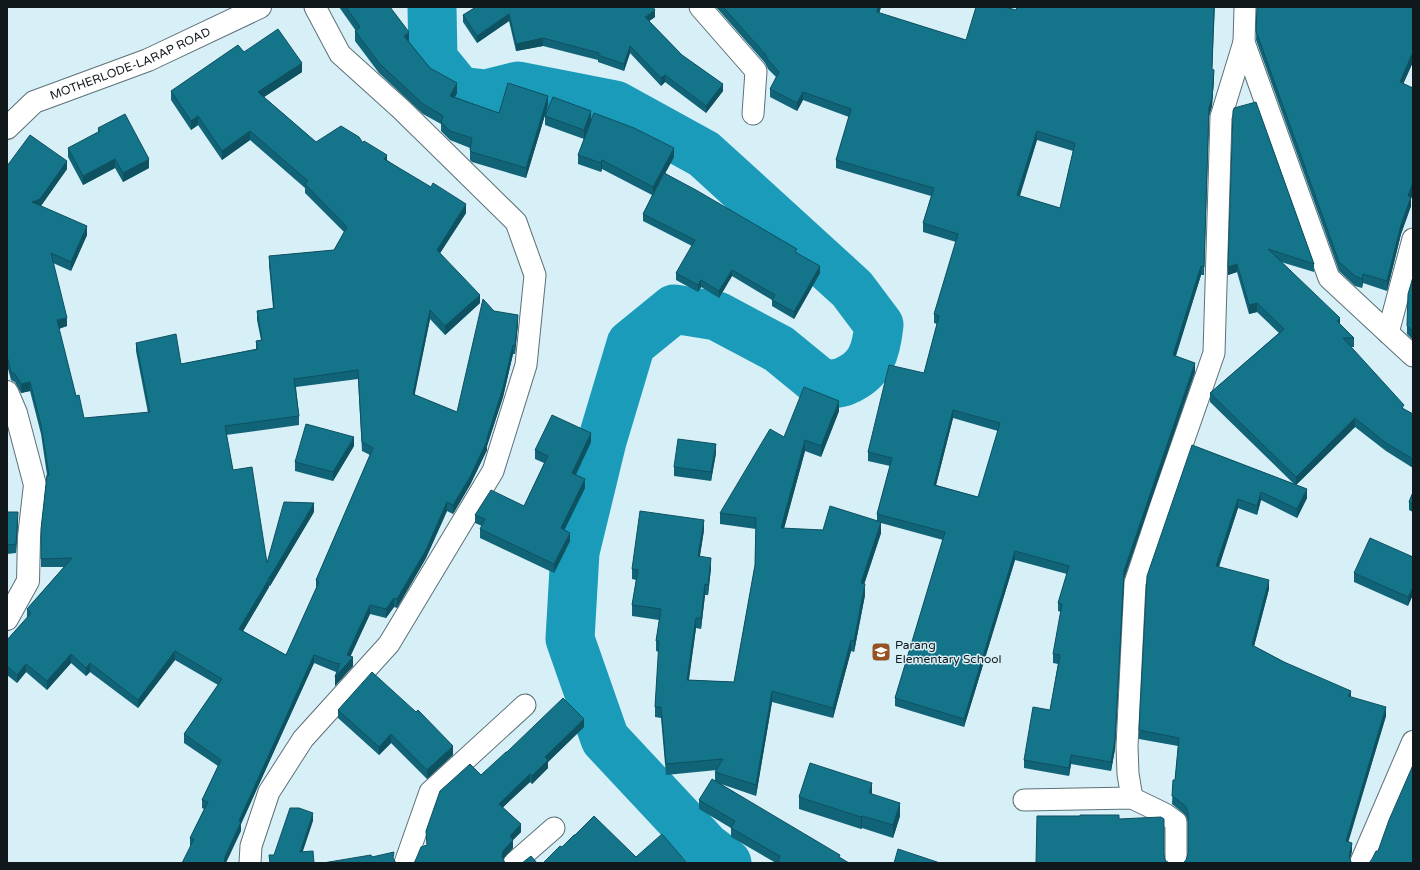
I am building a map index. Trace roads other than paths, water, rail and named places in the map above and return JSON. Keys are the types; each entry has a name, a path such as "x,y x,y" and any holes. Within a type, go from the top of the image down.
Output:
{"street":[{"name":"MOTHERLODE-LARAP ROAD","path":"7,128 34,102 148,60 260,7"},
{"path":"250,863 251,846 269,792 303,739 389,644 493,471 526,364 535,275 516,222 402,110 340,54 315,7"},
{"path":"700,7 756,71 753,114"},
{"path":"1132,798 1128,774 1127,746 1135,583 1214,352 1221,117 1244,42 1244,7"},
{"path":"1244,42 1329,278 1413,356"},
{"path":"1388,332 1413,239"},
{"path":"7,392 16,414 35,485 29,537 28,581 7,619"},
{"path":"405,863 430,792 525,705"},
{"path":"1361,863 1413,742"},
{"path":"1024,800 1132,798 1165,814 1176,822 1176,863"},
{"path":"514,863 554,828"}],"waterway":[{"path":"432,7 433,59 459,91 486,94 518,86 615,105 704,154 852,289 879,325 874,352 866,366 854,377 845,381 823,385 779,349 717,316 674,309 631,344 602,441 575,552 570,639 605,739 706,847 727,863"}],"place":[{"name":"Parang Elementary School","path":"881,652"}]}
